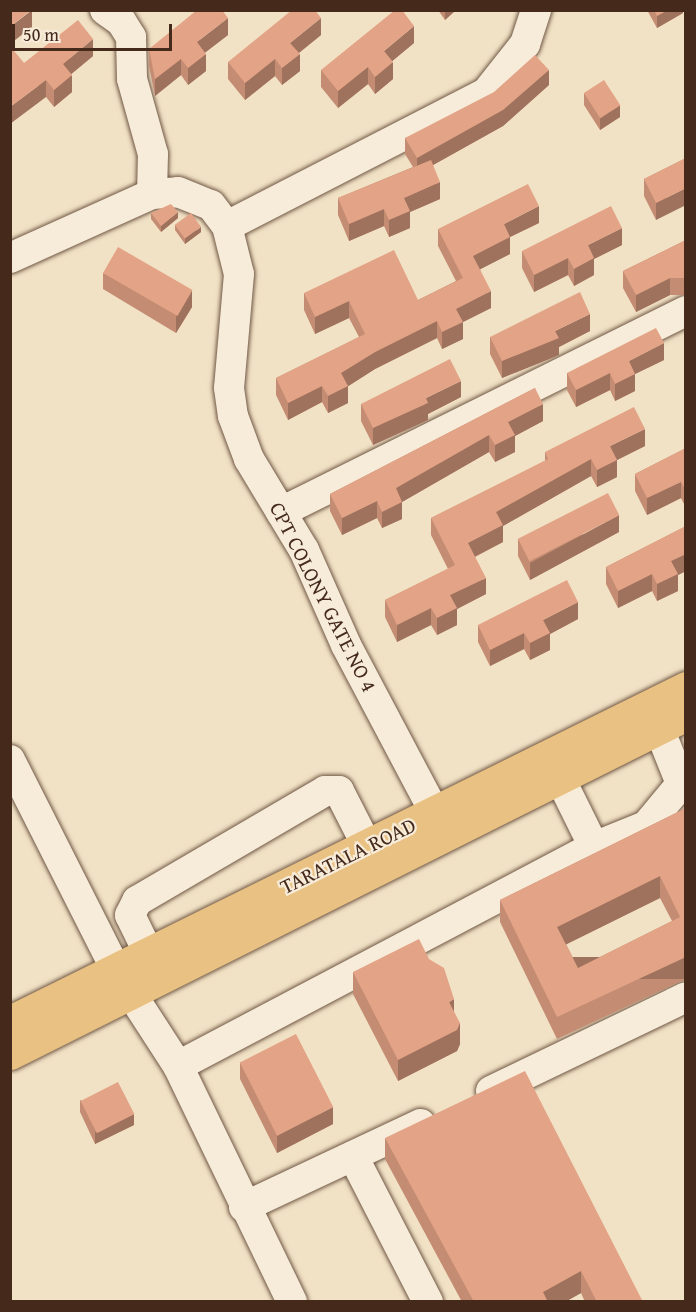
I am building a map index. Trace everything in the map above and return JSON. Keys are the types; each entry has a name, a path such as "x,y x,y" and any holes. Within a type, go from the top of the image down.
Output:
{"main road":[{"path":"10,1053 124,982 555,768 665,716 686,688"},
{"name":"TARATALA ROAD","path":"10,1022 124,982 149,954 435,813 555,768"}],"street":[{"path":"105,10 122,21 131,37 132,79 153,154 152,194"},
{"path":"227,226 486,93 525,44 536,10"},
{"name":"CPT COLONY GATE NO 4","path":"10,258 152,194 178,192 211,205 227,226 239,274 229,388 233,416 249,459 281,512 435,813"},
{"path":"281,512 686,310"},
{"path":"178,1066 594,847 646,826 675,796 683,780 665,716"},
{"path":"10,760 124,982 178,1066 244,1207 292,1302"},
{"path":"555,768 594,847"},
{"path":"149,954 130,915 137,901 325,791 339,791 367,846"},
{"path":"244,1207 686,997"},
{"path":"353,1156 428,1302"}],"building":[{"path":"10,10 31,10 10,27"},
{"path":"197,10 222,10 228,18 197,42 206,54 188,68 181,59 155,79 149,49"},
{"path":"292,10 315,10 321,18 290,43 300,54 282,68 275,59 245,83 228,62"},
{"path":"395,10 402,10 414,26 384,51 393,62 375,77 368,67 338,91 321,70"},
{"path":"654,10 668,10 657,16"},
{"path":"78,20 93,39 63,64 72,75 54,90 46,80 10,107 10,46 24,63"},
{"path":"535,55 549,70 503,110 417,158 405,138 494,92"},
{"path":"604,80 620,105 600,118 584,93"},
{"path":"686,158 686,188 656,203 644,179"},
{"path":"431,160 440,182 404,198 410,211 389,220 384,209 349,224 338,198"},
{"path":"528,184 539,206 504,224 510,237 473,256 491,291 456,309 463,322 442,332 437,321 375,352 341,373 348,386 328,396 322,386 288,403 276,378 365,334 349,301 315,317 304,293 394,250 418,300 463,278 438,229"},
{"path":"171,204 178,212 161,226 151,213"},
{"path":"611,206 622,228 588,245 594,258 574,269 568,258 534,275 522,251"},
{"path":"191,213 201,227 185,239 175,225"},
{"path":"686,240 686,278 670,278 636,295 623,271"},
{"path":"118,247 192,290 177,316 103,273"},
{"path":"580,292 590,314 555,331 559,338 502,361 490,337"},
{"path":"656,328 664,343 629,361 635,374 615,384 610,373 576,390 567,373"},
{"path":"450,359 461,381 426,398 428,403 373,428 361,404"},
{"path":"535,388 543,404 508,422 515,435 495,445 489,435 396,488 402,502 382,512 377,501 342,518 330,494"},
{"path":"634,407 645,429 610,446 617,460 597,470 591,459 496,512 503,525 468,543 486,578 450,595 457,608 437,618 431,608 397,625 385,600 455,565 431,518 548,459 545,452"},
{"path":"686,448 686,491 681,482 647,498 635,474"},
{"path":"608,493 619,515 529,561 518,539"},
{"path":"686,526 686,554 671,561 678,574 657,584 652,574 618,591 606,567"},
{"path":"567,580 578,602 543,620 550,633 530,643 524,633 490,650 478,625"},
{"path":"686,808 686,957 557,1017 500,900","holes":["660,876 680,917 578,968 557,927"]},
{"path":"419,939 429,959 444,968 454,999 449,1002 460,1023 457,1030 398,1060 353,972"},
{"path":"296,1034 333,1107 277,1136 240,1063"},
{"path":"525,1071 643,1302 597,1302 581,1271 543,1292 548,1302 474,1302 385,1138"},
{"path":"118,1082 134,1114 97,1133 81,1101"}]}
